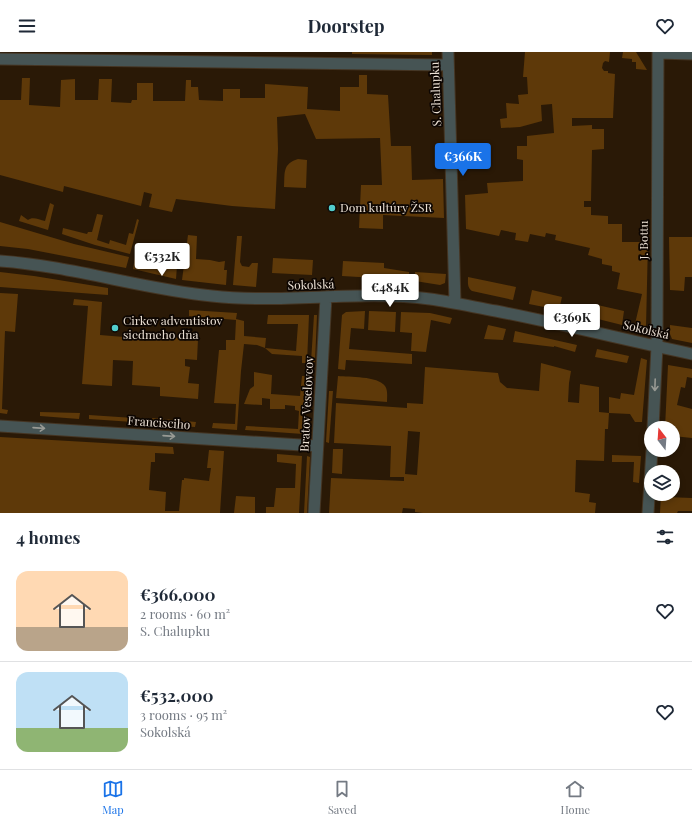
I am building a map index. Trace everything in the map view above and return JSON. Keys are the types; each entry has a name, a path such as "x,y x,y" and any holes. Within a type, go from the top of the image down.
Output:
{"street":[{"name":"S. Chalupku","path":"448,52 455,303"},
{"path":"657,53 692,54"},
{"name":"J. Bottu","path":"653,421 657,346 657,53"},
{"path":"0,59 448,65"},
{"name":"Sokolská","path":"0,261 35,264 180,292 213,296 257,299 372,296 430,299 554,322 692,354"},
{"name":"Bratov Veselovcov","path":"314,513 326,297"},
{"name":"Francisciho","path":"0,426 317,446"},
{"path":"648,513 652,457"}],"shaded area":[{"path":"352,52 432,52 432,55 352,54"},
{"path":"525,52 610,52 609,62 605,61 602,68 604,71 608,71 608,73 615,74 613,118 572,118 572,126 592,125 592,129 604,129 604,149 592,150 591,201 584,201 584,207 591,207 591,215 608,216 608,224 622,224 622,242 648,242 646,327 644,330 634,328 642,294 617,289 620,273 612,271 612,266 602,264 602,259 588,255 590,248 555,240 556,235 546,233 545,237 530,234 528,242 515,240 516,233 501,230 499,236 466,229 465,195 488,193 487,183 523,181 523,160 517,159 517,146 527,146 527,136 554,133 552,104 541,105 542,121 520,127 501,128 500,119 507,118 506,103 519,104 518,95 528,94 527,77 523,77"},
{"path":"623,52 636,52 647,70 636,69 636,62 632,62 632,59 622,58"},
{"path":"359,75 367,75 367,94 388,95 391,146 411,146 412,180 443,179 444,218 383,215 383,229 359,228 361,185 382,185 380,138 316,139 305,114 277,117 278,149 275,209 232,206 176,199 172,212 149,207 152,194 144,192 141,206 64,186 63,192 0,175 0,100 21,100 22,78 30,78 29,105 60,107 61,80 75,79 75,100 98,100 99,79 112,79 111,102 131,103 132,100 137,100 137,83 153,83 153,101 185,101 186,80 191,80 191,87 198,87 199,100 223,101 223,89 240,89 240,98 265,98 265,84 308,87 307,109 340,111 340,87 359,87"},
{"path":"298,159 307,160 306,188 284,187 285,170 287,166"},
{"path":"50,203 54,205 48,230 19,221 21,215 28,220 34,218 45,221"},
{"path":"97,214 103,215 97,240 109,244 110,240 126,245 129,233 133,234 137,219 139,220 130,254 95,245 62,234 63,228 87,234 88,232 92,232"},
{"path":"0,222 74,244 129,257 126,268 28,249 0,246"},
{"path":"188,235 197,236 196,259 219,262 225,261 224,270 227,270 226,285 182,280"},
{"path":"237,236 242,236 240,262 242,266 249,267 252,263 258,263 256,287 233,285"},
{"path":"669,237 692,237 692,277 685,277 684,291 670,290"},
{"path":"140,247 160,254 162,257 166,258 170,256 168,263 177,266 176,279 133,269 135,256 138,256"},
{"path":"273,258 313,260 312,275 272,273"},
{"path":"343,261 384,263 384,268 409,272 409,280 342,276"},
{"path":"0,272 108,288 108,295 0,287"},
{"path":"415,272 446,274 445,283 440,285 415,281"},
{"path":"468,277 516,287 513,300 472,291 468,283"},
{"path":"532,290 562,297 559,310 529,304"},
{"path":"0,293 18,294 15,332 5,331 2,409 8,410 7,414 0,413"},
{"path":"74,299 102,302 100,335 136,338 136,335 198,339 197,360 185,359 185,366 190,367 188,383 199,384 198,399 160,396 160,387 132,385 133,361 113,360 112,386 82,384 88,306 73,305"},
{"path":"593,304 624,311 622,325 590,317"},
{"path":"189,310 237,313 236,319 244,321 244,336 266,338 265,348 257,345 244,344 237,430 212,428 213,423 235,424 236,404 214,403 219,350 226,350 226,340 235,340 236,320 189,316"},
{"path":"365,311 364,329 351,328 349,349 412,354 412,364 346,360 345,370 338,369 342,315 346,312"},
{"path":"369,311 396,312 395,332 368,330"},
{"path":"401,312 430,313 452,318 450,324 431,320 426,352 411,351 412,333 400,332"},
{"path":"268,315 309,315 307,363 302,363 302,356 272,354 265,348 296,351 298,324 267,324"},
{"path":"314,315 317,315 315,362 311,362"},
{"path":"488,325 506,329 503,340 484,339"},
{"path":"670,325 692,328 692,343 672,339 670,334"},
{"path":"515,331 577,345 575,352 554,346 513,342"},
{"path":"597,349 629,356 627,363 595,357"},
{"path":"641,358 647,360 642,422 635,422 630,414 609,413 609,397 620,399 621,393 634,395"},
{"path":"541,363 571,371 568,402 579,403 580,384 599,387 599,412 609,413 608,429 605,429 604,461 576,460 575,492 590,494 589,502 596,503 595,513 423,513 415,512 415,509 403,508 402,513 329,513 331,478 404,481 404,477 390,477 391,446 334,443 336,403 407,408 407,403 423,404 425,367 498,373 500,382 507,388 539,391","holes":["408,431 420,432 417,475 405,474"]},
{"path":"668,365 692,369 692,378 687,377 685,388 681,387 677,405 692,409 692,438 680,437 680,421 665,421"},
{"path":"254,372 272,375 271,394 300,396 302,376 306,376 303,434 245,430 246,426 298,429 299,411 295,410 295,406 285,405 285,409 270,409 270,399 262,398 262,405 244,404 250,389 254,386"},
{"path":"338,376 376,380 387,389 387,402 336,398"},
{"path":"329,391 333,391 329,443 326,442"},
{"path":"40,412 80,413 79,419 40,416"},
{"path":"89,415 134,418 133,422 89,419"},
{"path":"152,418 196,422 195,427 152,424"},
{"path":"0,437 173,447 174,454 155,453 155,462 151,462 149,490 166,492 165,511 179,511 182,480 184,480 184,478 209,481 211,468 207,468 209,450 224,451 220,513 0,513"},
{"path":"333,449 343,449 342,474 332,473"},
{"path":"277,454 302,456 299,513 266,513 266,507 274,507 276,488 295,488 296,464 277,462"},
{"path":"612,455 641,456 639,483 633,482 634,462 612,462"},
{"path":"307,456 310,457 307,513 304,513"},
{"path":"236,496 255,497 255,513 234,513"},
{"path":"680,498 692,498 692,511 660,513 661,501 680,501"}],"place":[{"name":"Dom kultúry ŽSR","path":"332,208"},
{"name":"Cirkev adventistov siedmeho dňa","path":"115,328"}]}
